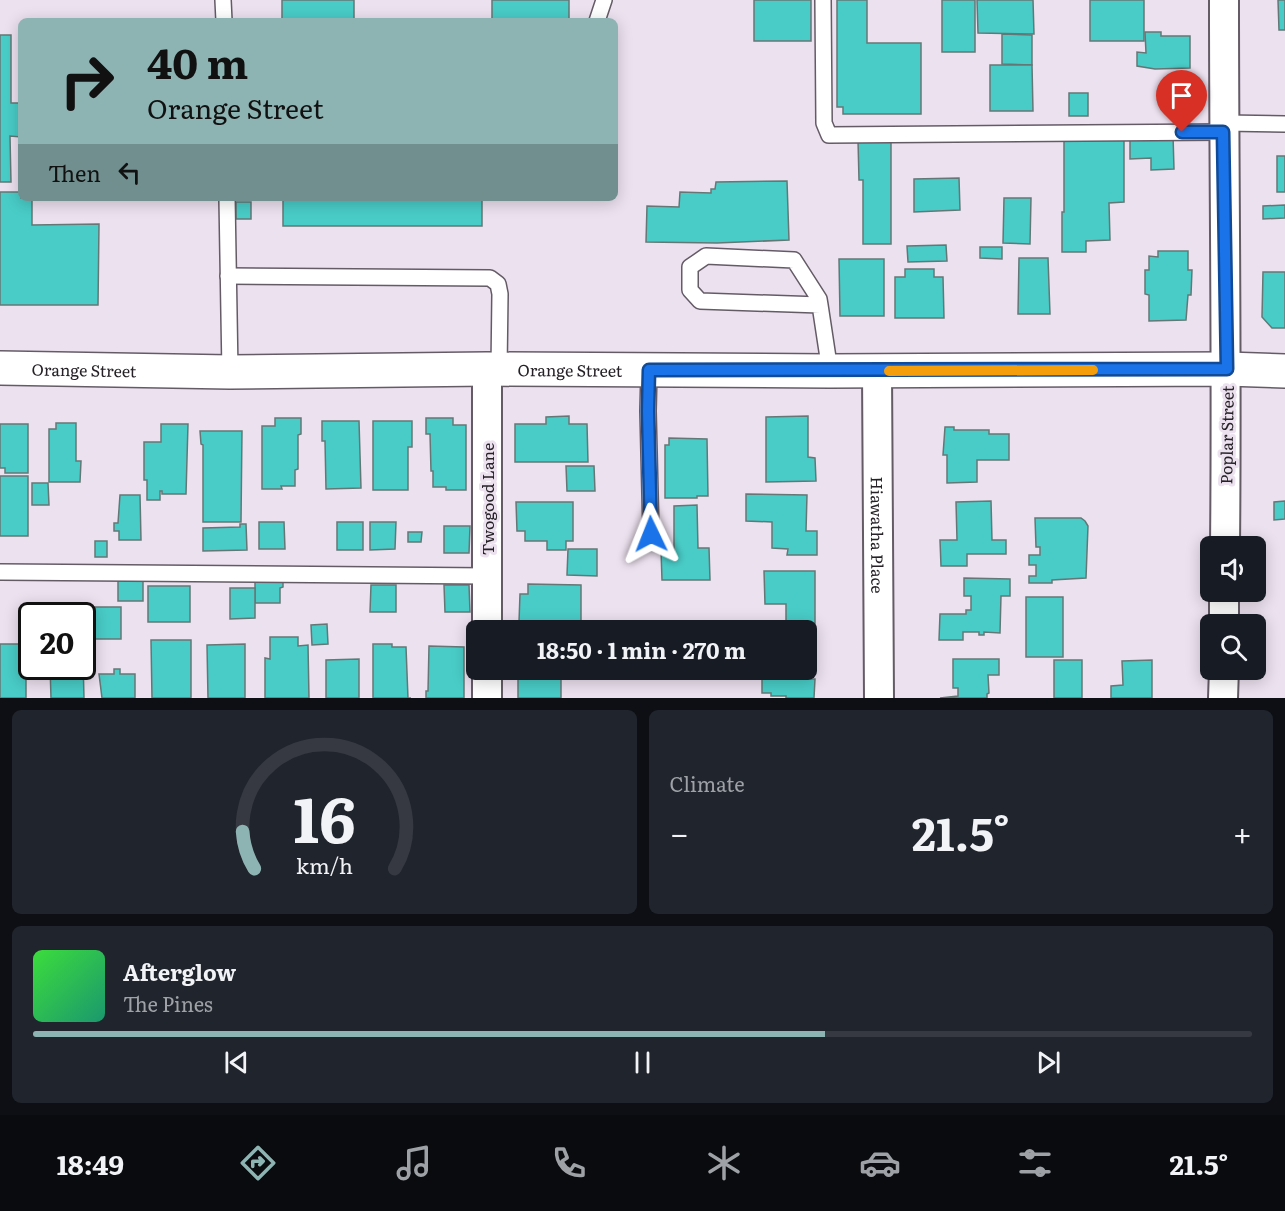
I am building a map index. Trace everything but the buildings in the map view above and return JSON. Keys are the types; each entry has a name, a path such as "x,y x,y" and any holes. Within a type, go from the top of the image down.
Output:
{"street":[{"name":"Poplar Street","path":"1224,0 1223,127 1227,369 1225,536"},
{"name":"Orange Street","path":"0,368 230,372 493,369 877,371 1227,369 1285,371"},
{"name":"Twogood Lane","path":"487,620 493,369"},
{"name":"Hiawatha Place","path":"877,371 879,698"},
{"path":"487,680 487,698"},
{"path":"1223,698 1224,680"}],"lane":[{"path":"223,0 224,18"},
{"path":"598,18 604,0"},
{"path":"823,0 824,123 829,135 1285,124"},
{"path":"227,201 230,372"},
{"path":"820,305 700,301 690,290 690,267 706,256 794,260 819,299 820,305 830,371"},
{"path":"228,276 490,278 498,284 500,294 493,369"},
{"path":"649,370 651,534"},
{"path":"0,572 487,576"}],"slow traffic":[{"path":"889,371 1093,370"}],"route":[{"path":"651,534 649,370 1227,369 1223,132 1182,132"}]}
